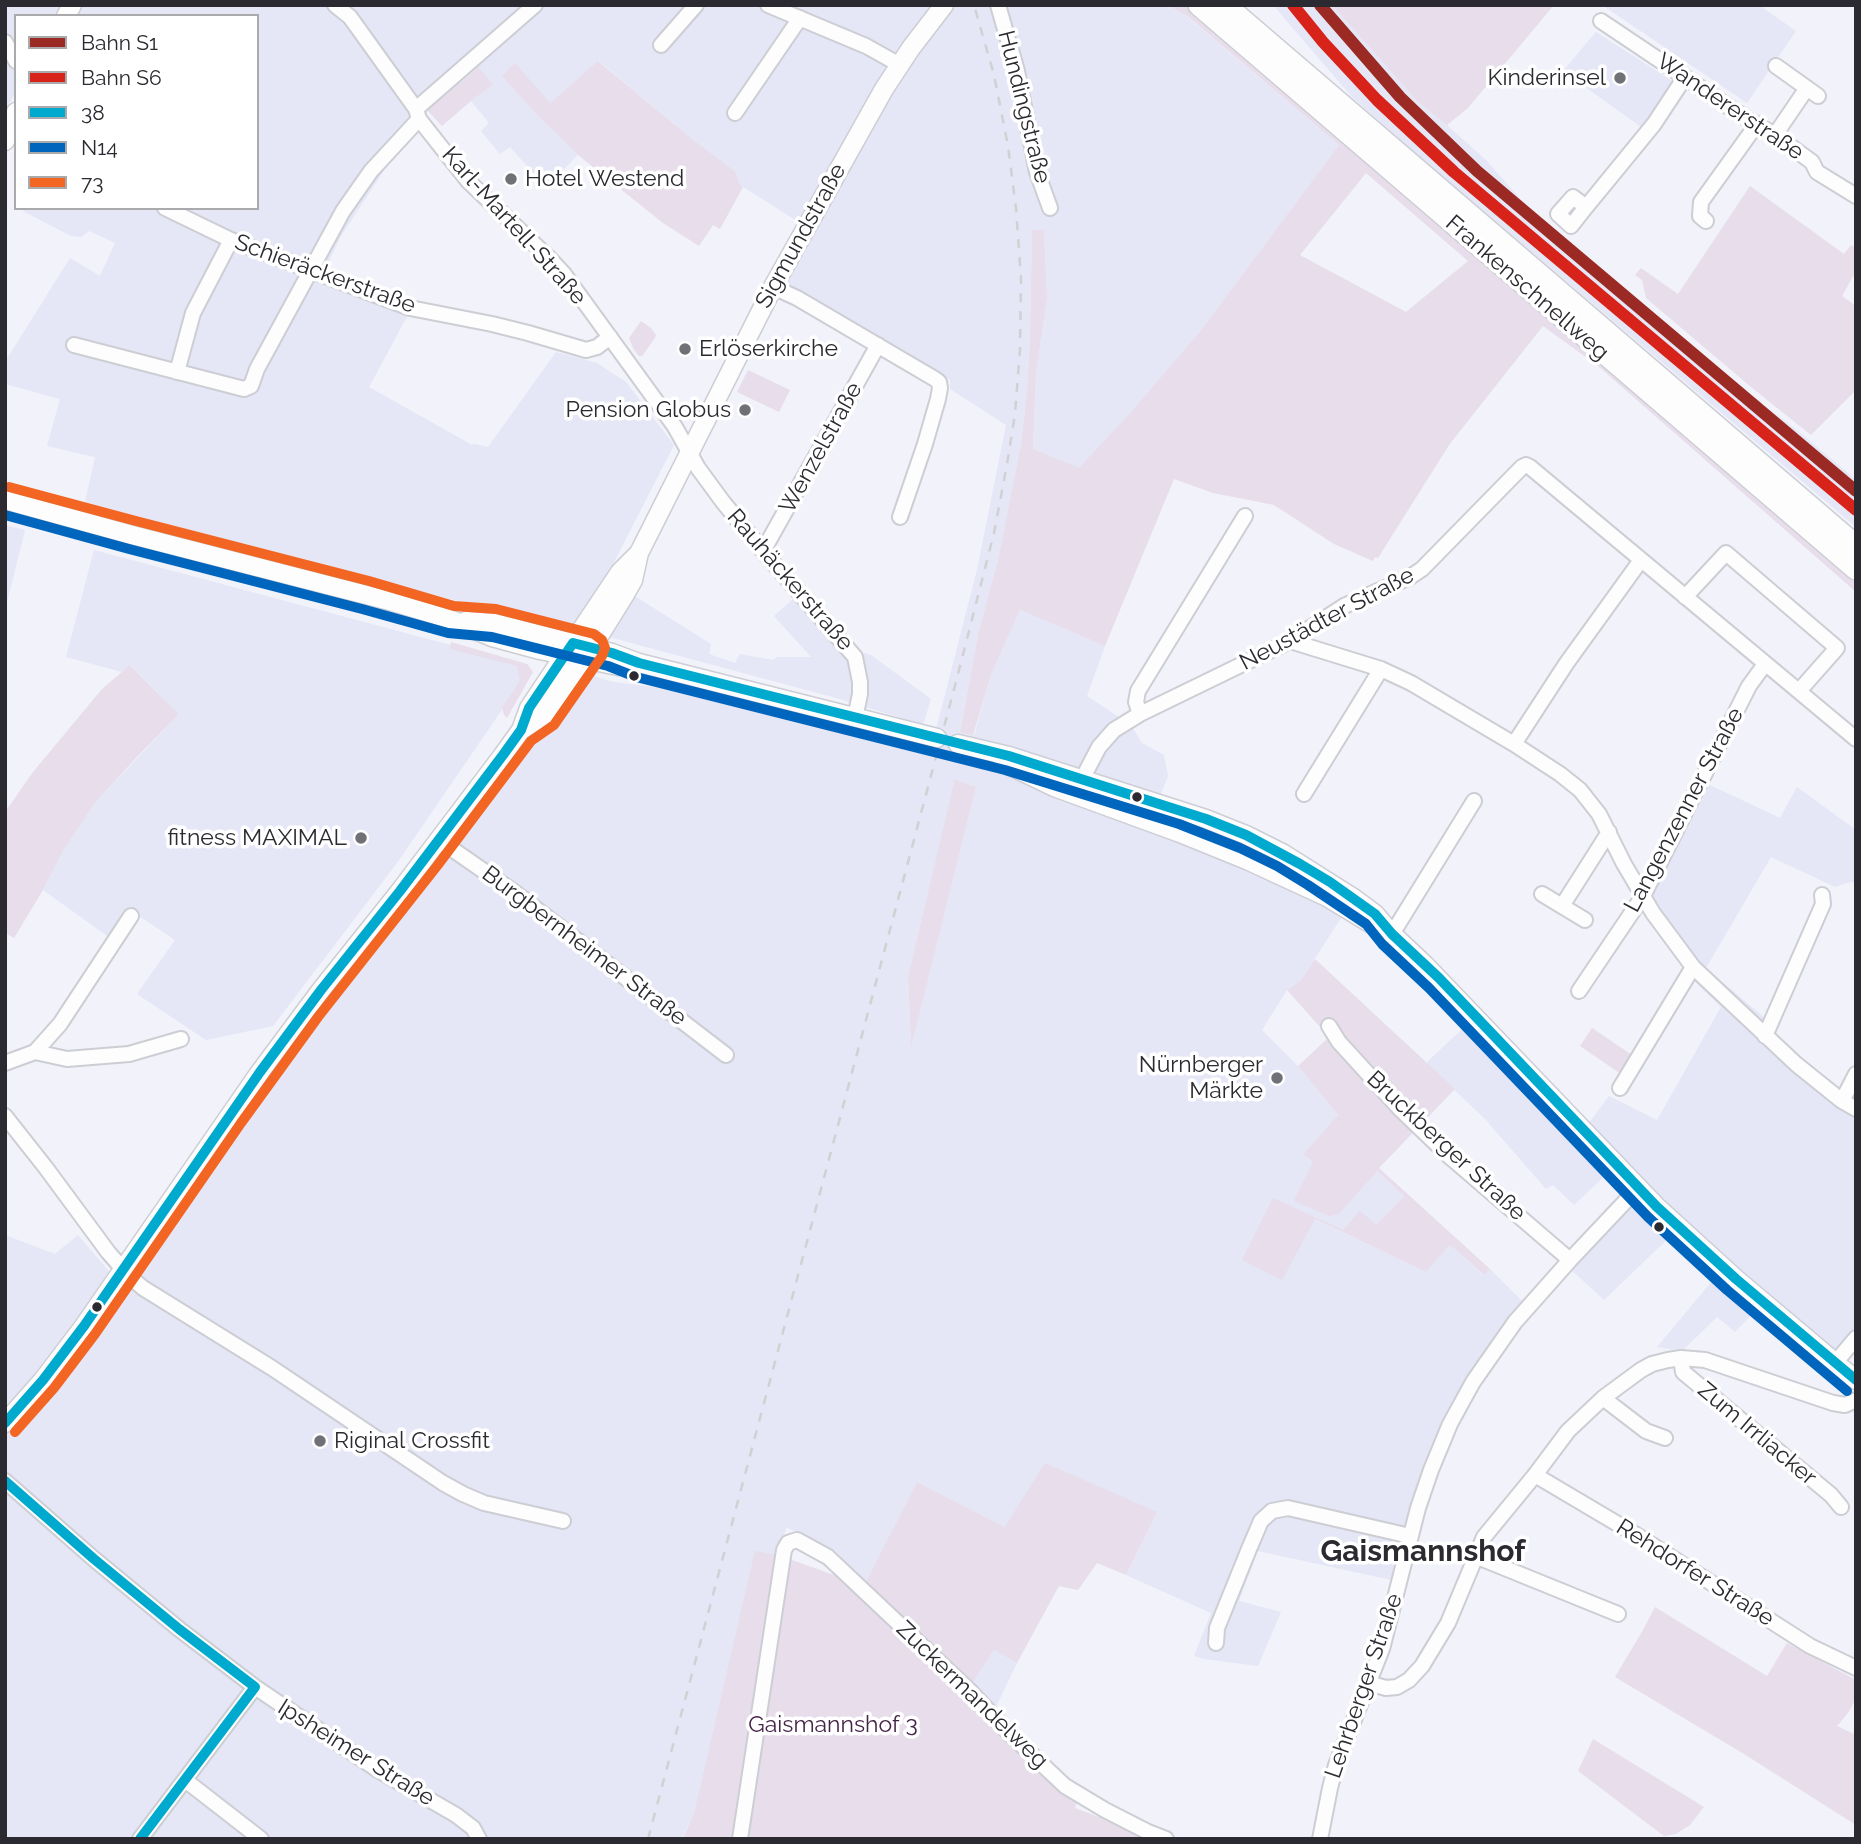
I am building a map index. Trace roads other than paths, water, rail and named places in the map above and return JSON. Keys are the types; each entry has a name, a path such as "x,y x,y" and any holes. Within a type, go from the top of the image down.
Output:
{"highway":[{"name":"Frankenschnellweg","path":"1199,5 1856,569"},
{"name":"Frankenschnellweg","path":"1225,5 1856,546"}],"main road":[{"name":"Sigmundstraße","path":"5,1423 53,1367 321,990 521,730 529,708 578,652 620,572 639,553 773,286 868,116 900,65 944,5"},
{"path":"5,141 14,117"},
{"path":"5,500 386,600 452,620 494,623 578,652 621,655 639,663 937,738"},
{"path":"965,746 1032,777 1079,787 1249,861 1327,897 1392,934 1432,972 1639,1188 1724,1268 1856,1380"}],"street":[{"name":"Karl-Martell-Straße","path":"335,5 350,17 417,114 468,181 564,274 676,427 690,451"},
{"path":"74,345 244,389 251,387 257,369 310,270 343,211 371,171 417,114 536,5"},
{"path":"661,45 696,5"},
{"path":"768,5 866,46 900,65"},
{"name":"Hundingstraße","path":"998,5 1017,71 1037,172 1050,208"},
{"path":"735,113 800,18"},
{"name":"Wandererstraße","path":"1601,21 1775,135 1812,162 1817,172 1856,196"},
{"path":"5,41 14,57"},
{"path":"1775,135 1813,92 1776,66"},
{"path":"1586,208 1654,124 1685,77"},
{"path":"1706,220 1700,216 1701,202 1757,124"},
{"name":"Schieräckerstraße","path":"169,210 231,240 410,308 492,324 586,350 597,347 610,337"},
{"path":"177,372 193,313 231,240"},
{"path":"773,286 939,383 925,444 900,517"},
{"name":"Wenzelstraße","path":"763,551 878,345"},
{"name":"Rauhäckerstraße","path":"690,451 709,483 763,551 855,657 860,682 855,718"},
{"name":"Neustädter Straße","path":"1079,787 1094,754 1114,730 1140,714 1290,641 1344,606 1410,577 1422,569 1526,465 1856,739"},
{"path":"1140,714 1136,702 1138,691 1245,516"},
{"path":"1685,597 1726,553 1838,648 1798,691"},
{"path":"1514,744 1566,664 1641,560"},
{"path":"1290,641 1381,669 1411,683 1514,744 1580,790 1599,814 1653,913 1693,967 1765,1036 1842,1101 1856,1109"},
{"name":"Langenzenner Straße","path":"1579,991 1643,897 1749,687 1765,664"},
{"path":"1304,794 1381,669"},
{"path":"1392,934 1474,801"},
{"path":"1562,906 1609,832"},
{"name":"Burgbernheimer Straße","path":"439,840 514,892 726,1055"},
{"path":"1542,894 1584,920"},
{"path":"1765,1036 1823,904 1822,895"},
{"path":"5,1063 35,1052 60,1024 131,916"},
{"path":"1620,1088 1693,967"},
{"name":"Bruckberger Straße","path":"1329,1026 1339,1042 1401,1110 1450,1157 1570,1260"},
{"path":"35,1052 67,1059 129,1054 181,1039"},
{"path":"1842,1101 1856,1074"},
{"path":"5,1116 123,1270 143,1288 272,1368 443,1483 484,1503 562,1521"},
{"name":"Lehrberger Straße","path":"1320,1839 1336,1765 1385,1638 1421,1497 1450,1424 1473,1382 1509,1329 1639,1188"},
{"path":"1835,1363 1856,1338"},
{"path":"1368,1683 1385,1688 1396,1687 1409,1680 1423,1666 1448,1623 1475,1556 1490,1530 1568,1431 1604,1398 1652,1364 1681,1358 1705,1360 1839,1404 1845,1405 1856,1400"},
{"name":"Zum Irrliacker","path":"1681,1358 1683,1372 1831,1495 1840,1507"},
{"path":"1604,1398 1646,1431 1665,1438"},
{"name":"Rehdorfer Straße","path":"1535,1475 1638,1536 1810,1646 1856,1668"},
{"name":"Ipsheimer Straße","path":"5,1481 178,1629 254,1687 378,1770 456,1815 473,1828 479,1839"},
{"path":"1216,1643 1217,1628 1249,1549 1261,1521 1272,1511 1288,1508 1410,1536"},
{"name":"Zuckermandelweg","path":"740,1839 784,1550 788,1543 797,1540 828,1557 970,1691 1010,1734 1065,1786 1105,1810 1166,1839"},
{"path":"1475,1556 1618,1614"},
{"path":"140,1839 254,1687"},
{"path":"185,1780 261,1839"}],"railway":[{"path":"648,1839 957,678 994,533 1007,464 1015,414 1020,349 1021,278 1016,208 1008,146 994,75 974,5"}],"rail line":[{"name":"S6","path":"1293,5 1377,100 1454,172 1856,510"},
{"name":"S1","path":"1320,5 1400,97 1477,171 1856,491"}],"place":[{"name":"Kinderinsel","path":"1620,78"},
{"name":"Hotel Westend","path":"511,179"},
{"name":"Erlöserkirche","path":"685,349"},
{"name":"Pension Globus","path":"745,410"},
{"name":"fitness MAXIMAL","path":"361,838"},
{"name":"Nürnberger Märkte","path":"1277,1078"},
{"name":"Riginal Crossfit","path":"320,1441"}],"district":[{"name":"Gaismannshof","path":"1423,1552"}],"park label":[{"name":"Gaismannshof 3","path":"833,1725"}]}
